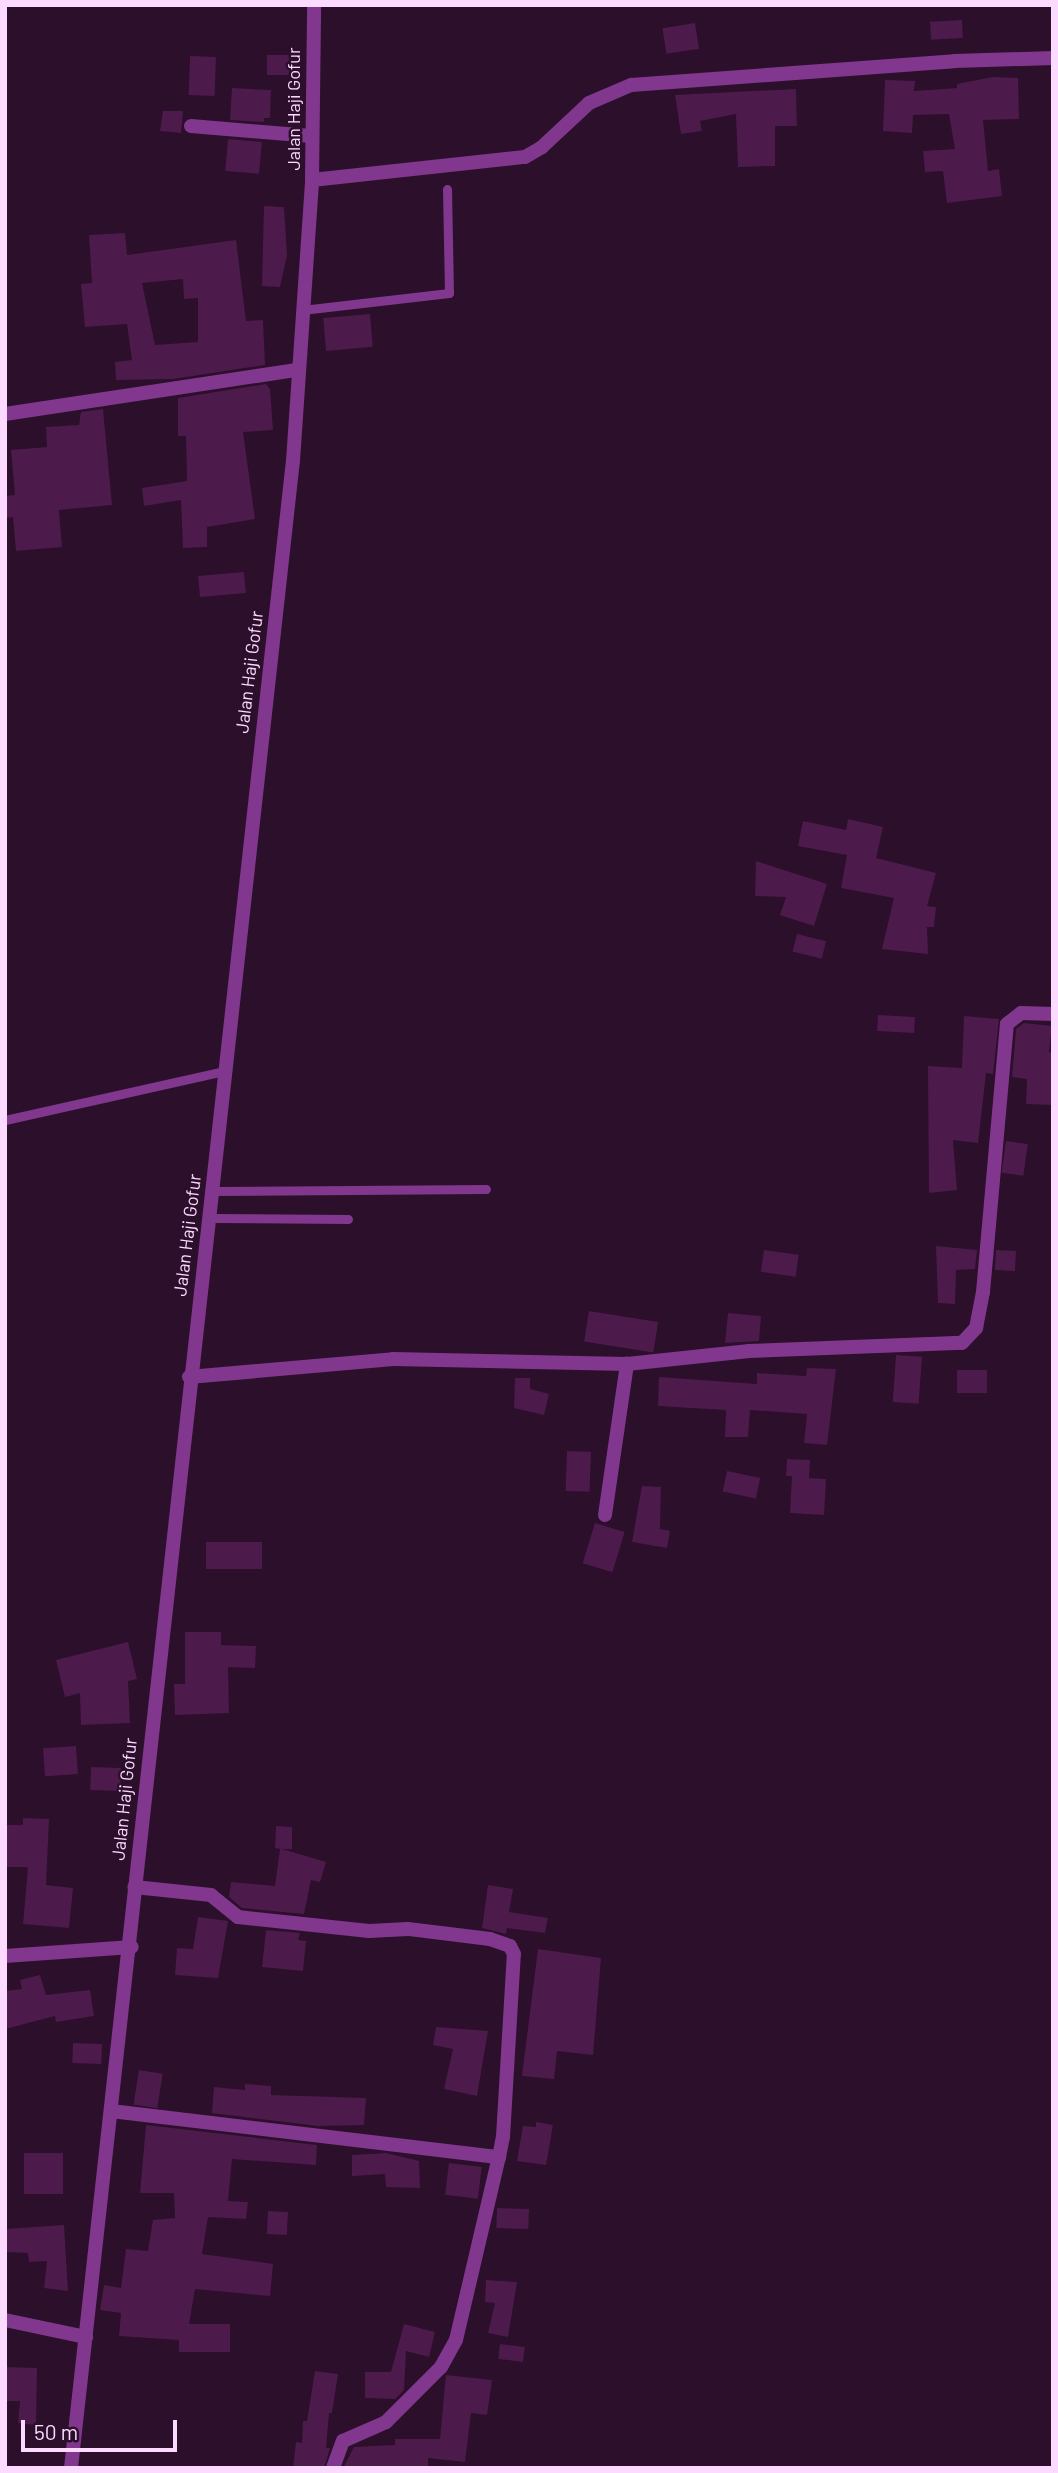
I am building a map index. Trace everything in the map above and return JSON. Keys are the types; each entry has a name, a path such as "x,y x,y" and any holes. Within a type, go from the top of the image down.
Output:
{"street":[{"name":"Jalan Haji Gofur","path":"71,2468 132,1947 134,1887 189,1377 210,1218 224,1071 293,461 297,370 312,180 314,5"},
{"path":"312,180 525,157 542,147 596,98 631,85 941,62 1053,58"},
{"path":"191,126 311,136"},
{"path":"5,414 297,370"},
{"path":"189,1377 393,1359 627,1364 749,1352 952,1346 967,1340 976,1328 983,1292 1007,1024 1021,1013 1053,1014"},
{"path":"606,1515 627,1364"},
{"path":"134,1887 211,1895 238,1917 369,1931 408,1929 490,1939 510,1947 514,1954 499,2157 456,2340 441,2367 386,2422 343,2441 333,2468"},
{"path":"5,1956 132,1947"},
{"path":"111,2111 499,2157"},
{"path":"5,2320 86,2337"}],"lane":[{"path":"302,310 450,293 447,189"},
{"path":"5,1121 224,1071"},
{"path":"213,1191 486,1189"},
{"path":"210,1218 348,1219"}],"building":[{"path":"962,20 963,38 931,40 930,22"},
{"path":"695,23 699,49 666,54 662,28"},
{"path":"267,55 295,55 295,75 267,75"},
{"path":"190,56 216,57 215,96 189,95"},
{"path":"993,77 1018,78 1019,119 983,120 988,171 999,169 1002,196 947,203 943,171 925,172 923,151 955,149 949,114 913,115 912,133 883,131 885,80 915,81 914,91 957,88 957,84"},
{"path":"232,88 271,90 270,118 264,118 264,122 230,120"},
{"path":"796,89 797,126 775,126 775,166 738,167 736,114 700,121 702,131 681,134 675,95"},
{"path":"163,111 183,111 181,133 160,131"},
{"path":"228,139 262,142 259,174 225,171"},
{"path":"264,206 284,207 287,255 280,287 262,286"},
{"path":"125,233 127,255 236,240 246,321 263,320 265,365 173,379 116,380 115,362 132,360 127,324 85,327 81,284 92,283 89,235","holes":["183,279 184,299 198,298 198,342 155,345 142,283"]},
{"path":"370,314 373,347 326,351 323,318"},
{"path":"266,384 270,389 273,430 243,432 255,519 207,527 207,547 183,548 181,500 144,506 142,488 187,481 186,436 178,436 178,398"},
{"path":"103,409 112,505 59,510 62,547 16,551 13,517 5,518 5,496 15,495 11,450 47,447 46,427 79,425 81,412"},
{"path":"244,572 246,593 200,597 198,576"},
{"path":"848,819 883,827 876,858 936,873 927,906 936,907 934,927 927,927 928,954 882,949 894,898 841,888 847,855 798,846 803,821 846,830"},
{"path":"756,861 827,884 814,926 780,915 786,897 755,896"},
{"path":"797,934 826,941 822,959 793,951"},
{"path":"878,1015 915,1017 914,1033 877,1031"},
{"path":"964,1016 999,1019 993,1074 986,1073 978,1143 953,1140 957,1190 929,1193 928,1066 962,1068"},
{"path":"1024,1023 1052,1026 1049,1052 1053,1053 1053,1105 1026,1104 1027,1079 1012,1077 1016,1029"},
{"path":"1006,1141 1028,1144 1023,1176 1002,1173"},
{"path":"936,1246 977,1250 975,1269 956,1270 955,1304 938,1303"},
{"path":"764,1250 799,1255 796,1277 761,1272"},
{"path":"996,1250 1016,1251 1015,1271 995,1270"},
{"path":"589,1311 658,1322 653,1353 584,1342"},
{"path":"728,1313 761,1316 759,1341 725,1343"},
{"path":"896,1355 922,1357 919,1404 893,1402"},
{"path":"807,1368 836,1369 827,1445 804,1443 807,1414 750,1410 748,1437 725,1437 726,1410 658,1406 659,1377 757,1384 757,1373 806,1376"},
{"path":"957,1370 987,1370 987,1393 957,1393"},
{"path":"515,1378 530,1378 530,1389 549,1394 544,1415 514,1408"},
{"path":"567,1451 591,1452 590,1492 566,1491"},
{"path":"787,1459 810,1460 809,1478 826,1479 824,1515 790,1513 792,1476 786,1476"},
{"path":"727,1471 760,1478 756,1499 723,1492"},
{"path":"642,1486 661,1487 660,1529 670,1531 667,1548 632,1542"},
{"path":"595,1523 625,1532 612,1572 583,1563"},
{"path":"206,1542 262,1542 262,1569 206,1569"},
{"path":"185,1632 221,1632 221,1645 256,1646 255,1668 228,1667 229,1713 175,1715 174,1684 185,1684"},
{"path":"128,1642 137,1679 128,1681 130,1723 81,1725 80,1693 65,1697 56,1660"},
{"path":"76,1746 78,1774 45,1776 43,1748"},
{"path":"91,1767 121,1768 120,1791 90,1790"},
{"path":"23,1818 49,1819 46,1885 73,1888 69,1928 23,1924 28,1867 5,1867 5,1825 23,1825"},
{"path":"276,1826 292,1827 292,1849 282,1849 326,1862 320,1882 311,1880 304,1914 242,1908 229,1897 231,1882 275,1886 280,1849 275,1848"},
{"path":"488,1885 513,1889 509,1912 548,1918 545,1933 507,1928 506,1934 482,1928"},
{"path":"198,1917 228,1921 218,1978 175,1975 177,1948 193,1949"},
{"path":"266,1930 300,1933 298,1940 306,1941 303,1971 262,1967"},
{"path":"538,1949 601,1958 593,2055 557,2051 554,2079 522,2076"},
{"path":"40,1975 46,1995 90,1990 94,2016 56,2022 55,2016 5,2029 5,1991 22,1989 20,1980"},
{"path":"436,2027 488,2031 477,2096 444,2089 453,2049 433,2045"},
{"path":"73,2043 102,2044 101,2064 72,2063"},
{"path":"139,2070 163,2074 157,2108 134,2105"},
{"path":"245,2084 271,2086 271,2095 366,2098 364,2125 318,2126 212,2113 214,2087 245,2090"},
{"path":"536,2122 553,2125 546,2165 517,2161 523,2126 536,2127"},
{"path":"146,2125 317,2145 316,2165 232,2159 228,2201 248,2202 246,2219 208,2217 202,2254 273,2264 270,2296 195,2289 189,2324 230,2324 230,2352 179,2352 179,2340 119,2336 121,2313 100,2310 104,2285 121,2288 126,2249 148,2251 153,2220 175,2218 174,2193 140,2193"},
{"path":"24,2153 63,2153 63,2194 24,2194"},
{"path":"386,2153 419,2161 420,2188 386,2187 385,2174 352,2176 352,2155"},
{"path":"449,2163 482,2167 478,2199 445,2195"},
{"path":"497,2208 529,2209 528,2229 496,2228"},
{"path":"268,2211 288,2212 287,2235 267,2234"},
{"path":"64,2225 68,2291 44,2288 47,2261 29,2262 28,2253 5,2252 5,2229"},
{"path":"486,2280 517,2282 508,2337 488,2333 495,2303 485,2302"},
{"path":"404,2324 435,2332 429,2357 406,2351 404,2390 395,2399 365,2398 365,2372 391,2372"},
{"path":"500,2344 525,2347 523,2362 498,2359"},
{"path":"5,2367 37,2368 36,2425 18,2423 20,2401 5,2401"},
{"path":"315,2371 338,2374 332,2413 329,2413 326,2448 330,2448 324,2468 293,2468 296,2442 302,2443 303,2421 307,2421"},
{"path":"446,2375 492,2380 487,2415 471,2413 465,2462 428,2458 428,2468 343,2468 354,2447 395,2445 395,2439 440,2439"}]}
